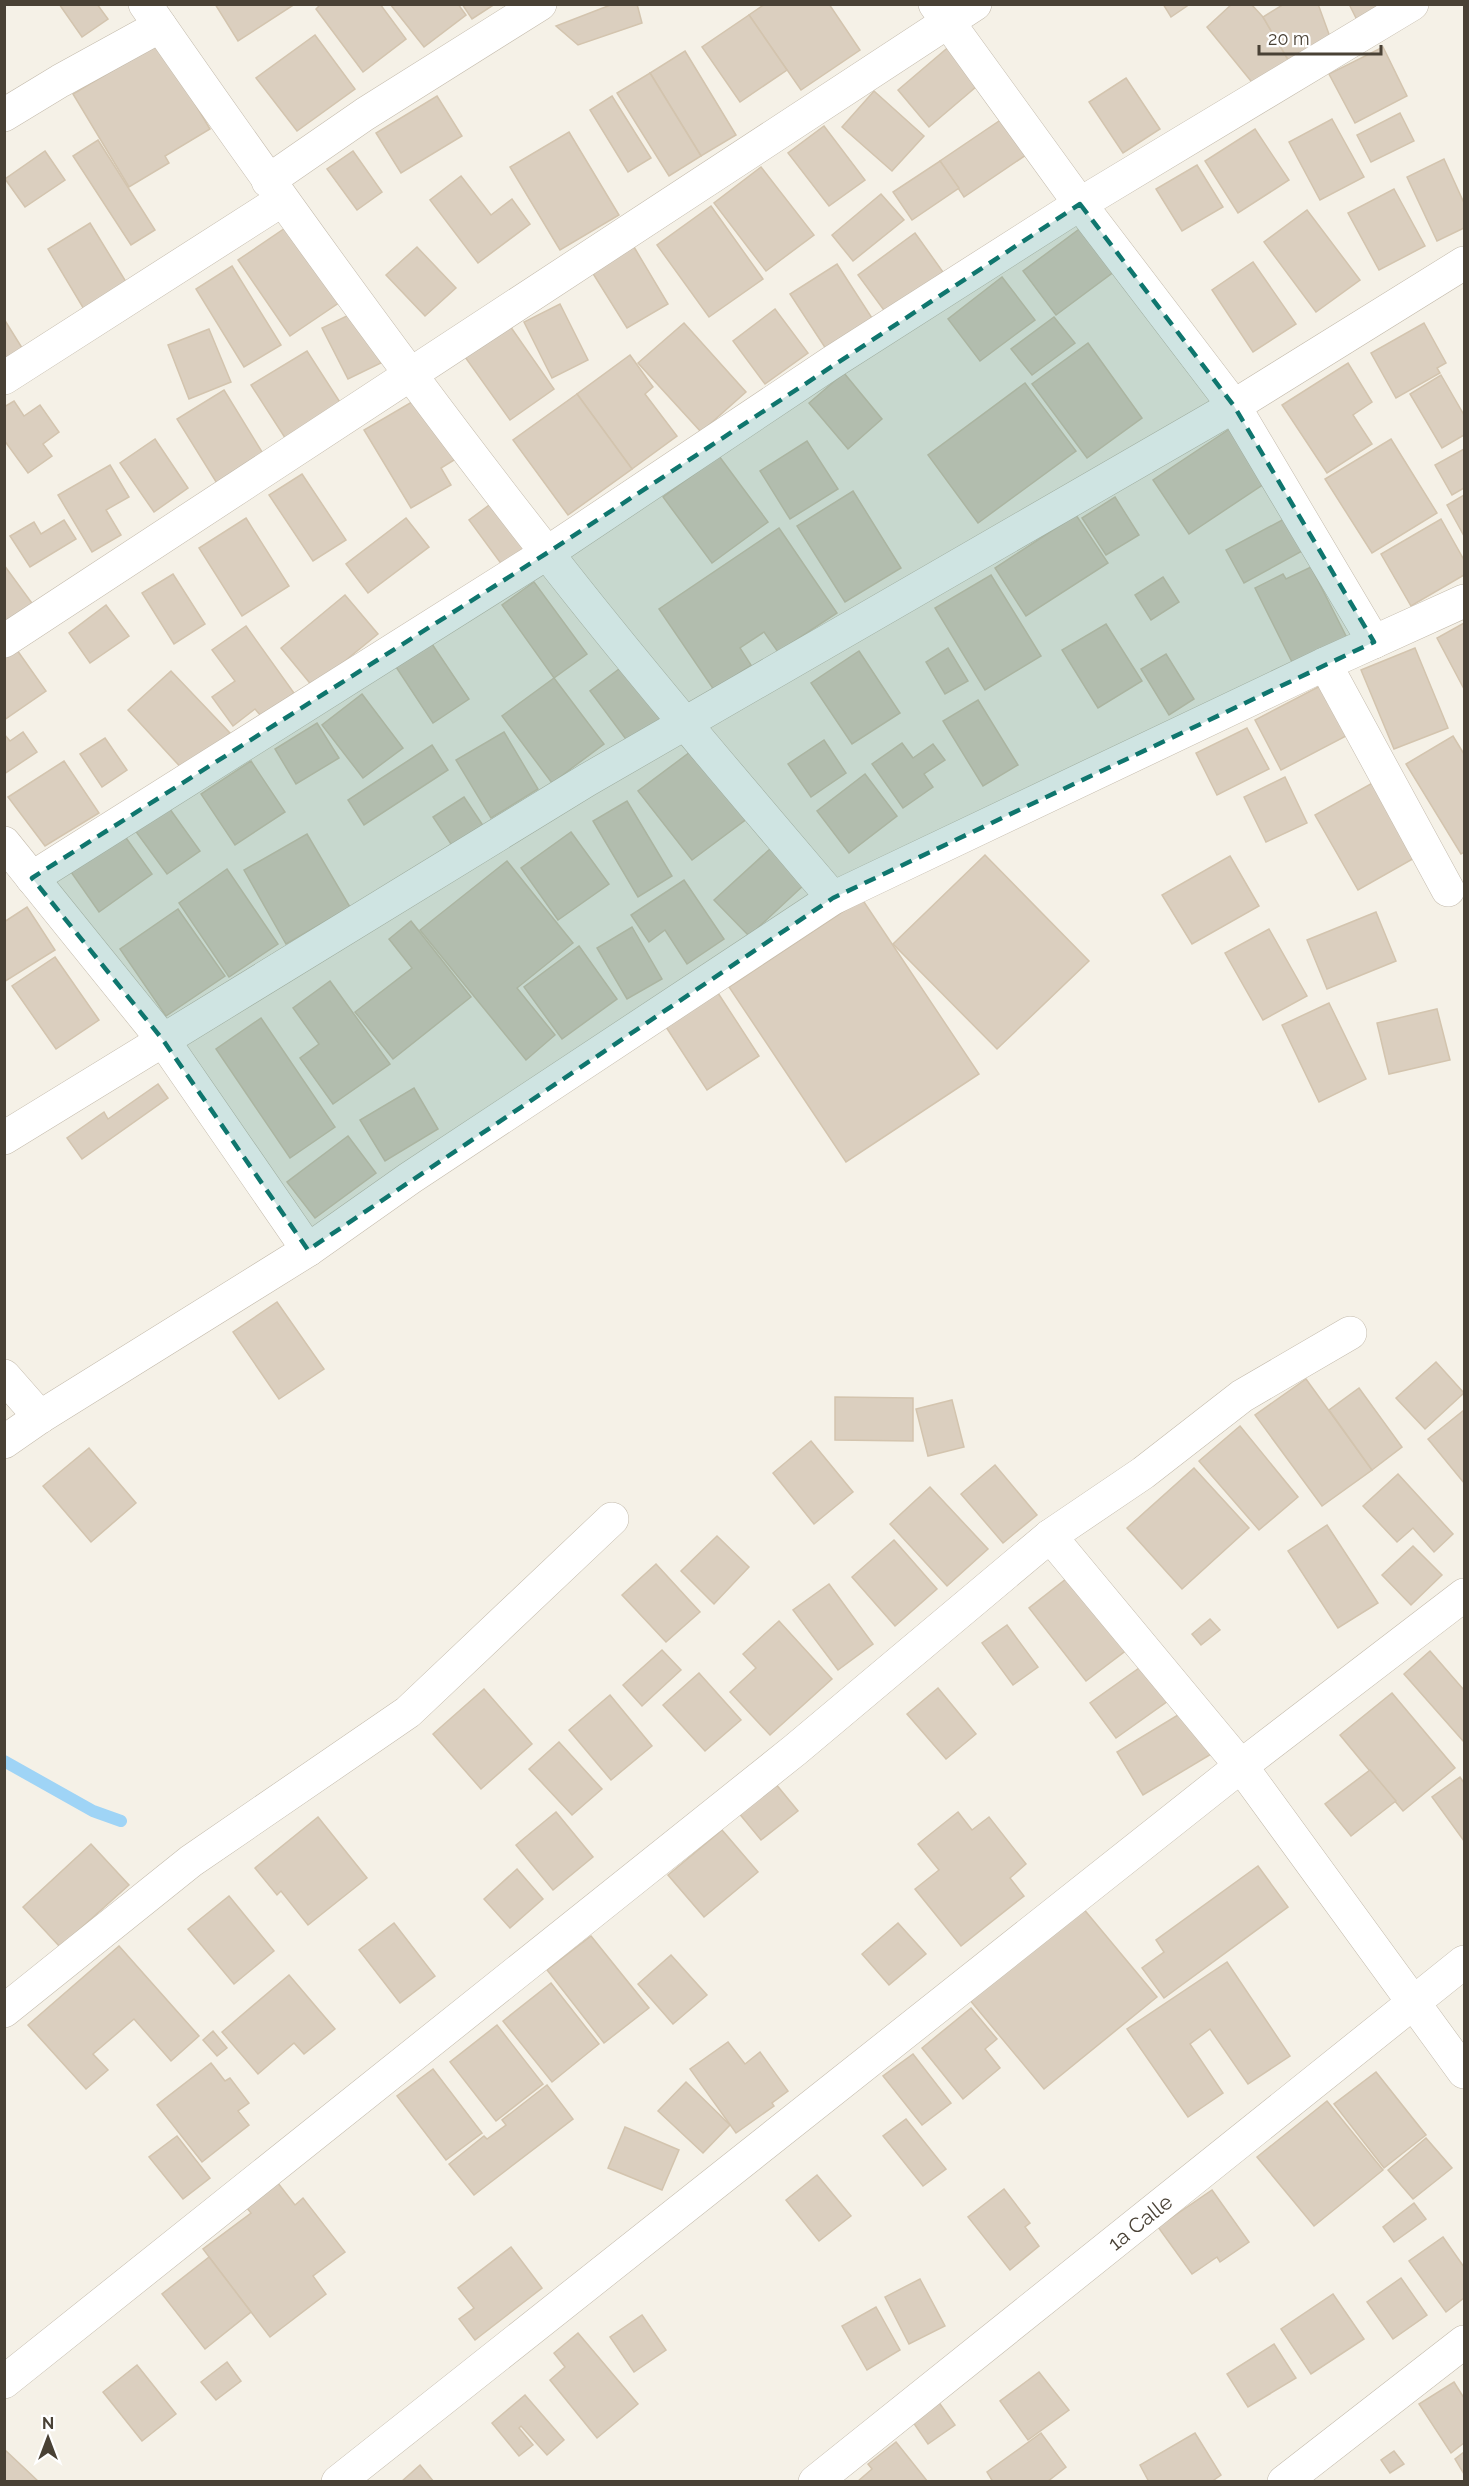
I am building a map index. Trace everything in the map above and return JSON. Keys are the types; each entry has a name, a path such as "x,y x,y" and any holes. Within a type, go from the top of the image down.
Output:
{"street":[{"path":"4,378 275,191 365,114 540,4"},
{"path":"32,878 547,553 811,376 1080,204 1412,4"},
{"path":"4,641 411,374 952,10 1080,204 1234,406 1374,642"},
{"path":"4,115 60,81 152,15 275,191 547,553 685,723 833,898"},
{"path":"4,1138 587,780 1234,406 1464,263"},
{"path":"4,1442 39,1417 308,1250 410,1178 833,898 1325,664 1464,602"},
{"path":"1325,664 1448,890"},
{"path":"4,843 163,1040 308,1250"},
{"path":"4,2382 795,1750 1050,1536 1143,1473 1242,1396 1350,1333"},
{"path":"4,1376 39,1417"},
{"path":"4,2011 191,1861 408,1712 612,1519"},
{"path":"1050,1536 1241,1766 1464,2072"},
{"path":"338,2481 1241,1766 1464,1594"},
{"name":"1a Calle","path":"815,2481 1464,1962"},
{"path":"1284,2481 1460,2356"}],"highlighted area":[{"path":"1080,204 1234,406 1374,642 833,898 308,1250 163,1040 32,878 547,553"}],"building":[{"path":"59,4 97,4 108,19 82,37"},
{"path":"215,4 295,4 238,41"},
{"path":"321,4 380,4 406,39 363,72 316,9"},
{"path":"390,4 458,4 466,15 424,47"},
{"path":"462,4 495,4 472,19"},
{"path":"613,4 637,4 642,23 578,45 556,26"},
{"path":"765,4 829,4 860,50 801,90 749,15"},
{"path":"1163,4 1190,4 1171,17"},
{"path":"1232,4 1251,4 1263,17 1290,63 1255,86 1207,27"},
{"path":"1284,4 1318,4 1330,37 1290,63 1263,17"},
{"path":"1349,4 1389,4 1357,20"},
{"path":"749,15 787,70 740,102 702,47"},
{"path":"315,35 355,89 297,131 256,78"},
{"path":"159,43 210,129 165,156 169,163 129,187 73,94"},
{"path":"952,44 983,81 929,127 898,90"},
{"path":"1383,47 1407,96 1355,123 1329,74"},
{"path":"685,51 736,135 701,156 650,73"},
{"path":"650,73 701,156 669,176 617,93"},
{"path":"1126,78 1160,129 1123,153 1089,102"},
{"path":"874,91 924,136 892,171 842,127"},
{"path":"437,96 462,136 401,173 376,133"},
{"path":"612,96 651,158 628,172 590,110"},
{"path":"1400,113 1414,141 1371,162 1357,135"},
{"path":"1002,119 1026,155 964,197 940,161"},
{"path":"1332,119 1364,177 1320,200 1289,142"},
{"path":"824,126 865,180 829,206 788,153"},
{"path":"1255,129 1289,180 1238,213 1205,161"},
{"path":"569,132 619,215 560,250 510,167"},
{"path":"98,140 155,230 131,245 73,156"},
{"path":"45,151 65,180 25,207 5,179"},
{"path":"353,151 382,192 357,210 327,169"},
{"path":"1444,159 1464,203 1464,228 1437,241 1407,177"},
{"path":"940,161 959,188 912,220 893,192"},
{"path":"1197,165 1223,207 1182,231 1156,189"},
{"path":"761,167 814,235 766,271 714,203"},
{"path":"461,176 491,215 512,199 530,224 478,263 430,200"},
{"path":"1394,189 1425,246 1379,270 1348,213"},
{"path":"881,194 904,220 853,261 832,235"},
{"path":"711,206 763,279 709,317 657,245"},
{"path":"1307,210 1360,280 1316,312 1264,242"},
{"path":"294,222 346,298 290,336 238,260"},
{"path":"90,223 131,290 88,316 48,249"},
{"path":"1086,224 1119,268 1056,315 1023,271"},
{"path":"915,233 943,272 886,313 858,275"},
{"path":"417,247 456,288 425,316 386,275"},
{"path":"634,247 668,304 627,328 592,272"},
{"path":"1253,262 1296,324 1253,352 1212,290"},
{"path":"837,264 872,318 826,349 790,294"},
{"path":"232,266 281,345 244,367 196,289"},
{"path":"1002,277 1035,320 980,361 948,319"},
{"path":"560,304 588,360 552,378 524,322"},
{"path":"775,309 808,353 765,384 733,341"},
{"path":"355,312 381,363 348,379 322,328"},
{"path":"1054,317 1075,343 1032,375 1011,349"},
{"path":"4,319 24,351 4,363"},
{"path":"684,323 746,392 701,432 638,363"},
{"path":"1424,323 1446,363 1437,368 1440,373 1396,398 1371,353"},
{"path":"510,326 554,389 510,420 465,357"},
{"path":"209,329 231,382 189,399 168,345"},
{"path":"1088,343 1142,418 1087,458 1032,384"},
{"path":"307,351 345,410 289,444 251,385"},
{"path":"630,355 653,387 645,394 677,436 632,469 577,394"},
{"path":"1348,363 1372,402 1353,415 1372,444 1327,473 1282,405"},
{"path":"844,373 882,419 848,449 809,403"},
{"path":"1441,375 1464,415 1464,435 1442,448 1410,394"},
{"path":"1025,383 1076,451 978,523 928,455"},
{"path":"224,390 270,465 223,493 177,419"},
{"path":"577,394 632,469 568,515 513,440"},
{"path":"422,396 459,457 441,468 451,485 411,508 364,430"},
{"path":"14,401 24,416 40,405 59,432 43,444 52,456 28,473 4,440 4,407"},
{"path":"1234,426 1270,480 1189,534 1153,480"},
{"path":"155,439 188,488 154,512 120,463"},
{"path":"1391,439 1437,513 1372,553 1325,479"},
{"path":"807,441 838,489 790,519 760,471"},
{"path":"1464,449 1464,488 1452,495 1435,465"},
{"path":"719,456 768,522 712,563 663,497"},
{"path":"110,465 129,497 106,510 121,535 92,552 58,495"},
{"path":"302,474 346,540 313,561 269,495"},
{"path":"853,491 901,568 845,602 797,526"},
{"path":"1464,495 1464,536 1447,505"},
{"path":"500,497 537,545 505,569 469,520"},
{"path":"1115,497 1139,535 1106,555 1082,518"},
{"path":"1076,515 1108,563 1026,616 995,568"},
{"path":"246,518 289,586 242,616 199,548"},
{"path":"406,518 429,547 368,593 346,564"},
{"path":"1286,518 1304,550 1244,583 1226,550"},
{"path":"1441,519 1464,560 1464,575 1411,606 1381,554"},
{"path":"64,520 76,539 30,567 10,536 34,522 41,534"},
{"path":"779,528 837,613 778,652 764,632 740,648 751,665 714,690 659,609"},
{"path":"4,565 37,610 4,633"},
{"path":"1311,567 1348,640 1294,666 1255,588 1283,574 1286,579"},
{"path":"173,574 205,624 174,644 142,593"},
{"path":"991,575 1041,656 985,690 935,608"},
{"path":"1163,577 1179,602 1151,620 1135,595"},
{"path":"534,582 587,654 554,678 502,605"},
{"path":"345,595 378,634 313,687 281,648"},
{"path":"106,605 129,636 90,663 69,633"},
{"path":"1464,623 1464,689 1437,638"},
{"path":"1106,624 1142,681 1098,708 1062,650"},
{"path":"246,626 294,693 261,716 255,709 233,726 212,697 235,681 212,650"},
{"path":"432,644 469,699 433,723 396,667"},
{"path":"948,648 968,681 945,694 926,662"},
{"path":"1415,648 1448,728 1394,749 1361,670"},
{"path":"17,650 46,691 4,720 4,658"},
{"path":"859,651 900,713 852,744 811,683"},
{"path":"1166,654 1194,699 1169,715 1141,669"},
{"path":"627,663 666,715 628,742 590,691"},
{"path":"171,671 230,733 186,773 128,710"},
{"path":"554,678 604,744 552,783 502,716"},
{"path":"1322,685 1348,735 1281,770 1255,720"},
{"path":"362,694 403,748 363,778 322,725"},
{"path":"978,700 1018,765 983,786 943,721"},
{"path":"317,723 339,758 296,784 275,749"},
{"path":"1247,728 1269,769 1217,795 1196,753"},
{"path":"23,732 37,752 4,774 4,734 10,741"},
{"path":"504,732 538,789 491,818 456,760"},
{"path":"1453,736 1464,754 1464,852 1461,854 1406,764"},
{"path":"105,738 127,770 102,787 80,754"},
{"path":"824,740 846,773 811,797 788,764"},
{"path":"902,743 913,758 933,744 945,760 924,774 933,787 903,808 872,764"},
{"path":"432,745 448,770 364,825 348,800"},
{"path":"694,749 748,818 692,860 638,791"},
{"path":"64,761 99,813 45,846 8,797"},
{"path":"251,761 285,812 235,845 201,794"},
{"path":"865,774 897,816 849,853 817,811"},
{"path":"1285,777 1307,823 1266,842 1244,797"},
{"path":"1376,781 1418,856 1358,890 1315,815"},
{"path":"464,797 484,827 453,847 433,817"},
{"path":"627,801 672,876 638,897 593,821"},
{"path":"167,805 200,851 167,874 134,829"},
{"path":"571,832 609,884 558,920 521,868"},
{"path":"307,834 350,907 286,944 244,870"},
{"path":"124,835 152,874 99,912 71,872"},
{"path":"771,848 805,884 749,936 714,900"},
{"path":"985,855 1089,961 997,1049 893,944"},
{"path":"1230,856 1259,906 1192,944 1162,895"},
{"path":"507,861 573,943 517,988 555,1035 526,1060 420,930"},
{"path":"227,869 278,944 229,977 179,903"},
{"path":"684,880 724,939 687,964 665,930 649,942 631,915"},
{"path":"862,899 979,1074 846,1162 729,987"},
{"path":"27,907 55,950 4,982 4,922"},
{"path":"178,909 225,976 166,1016 120,949"},
{"path":"1376,912 1396,961 1327,989 1307,940"},
{"path":"411,921 471,997 393,1059 355,1012 412,968 389,939"},
{"path":"632,927 662,979 627,999 597,948"},
{"path":"1269,929 1307,996 1263,1020 1225,953"},
{"path":"579,946 617,999 562,1039 524,987"},
{"path":"55,957 99,1020 56,1049 12,986"},
{"path":"330,981 390,1064 333,1104 300,1058 319,1044 293,1008"},
{"path":"718,993 759,1056 707,1090 666,1027"},
{"path":"1329,1003 1366,1079 1319,1102 1282,1025"},
{"path":"1437,1009 1450,1060 1389,1074 1377,1023"},
{"path":"261,1018 335,1127 290,1158 216,1049"},
{"path":"158,1084 168,1098 82,1159 67,1138 104,1112 108,1119"},
{"path":"414,1088 438,1129 385,1161 360,1120"},
{"path":"348,1136 376,1173 315,1218 287,1182"},
{"path":"277,1302 324,1369 279,1399 233,1332"},
{"path":"1436,1362 1464,1393 1425,1429 1396,1398"},
{"path":"1306,1379 1372,1470 1322,1506 1255,1415"},
{"path":"1359,1388 1402,1447 1372,1470 1329,1410"},
{"path":"835,1397 913,1398 913,1441 835,1440"},
{"path":"952,1400 964,1447 928,1456 916,1409"},
{"path":"1464,1410 1464,1483 1428,1439"},
{"path":"1240,1426 1298,1497 1259,1530 1199,1461"},
{"path":"811,1441 853,1492 814,1524 773,1473"},
{"path":"89,1448 136,1503 91,1542 43,1486"},
{"path":"995,1465 1037,1515 1003,1543 961,1494"},
{"path":"1194,1468 1249,1528 1182,1589 1127,1528"},
{"path":"1398,1474 1453,1534 1434,1552 1413,1528 1397,1542 1363,1506"},
{"path":"930,1487 988,1549 947,1586 890,1524"},
{"path":"1327,1525 1378,1603 1338,1628 1288,1551"},
{"path":"717,1536 749,1567 714,1604 681,1571"},
{"path":"894,1540 937,1589 895,1626 852,1577"},
{"path":"1413,1546 1442,1575 1411,1605 1382,1575"},
{"path":"656,1564 700,1612 666,1642 622,1595"},
{"path":"1071,1575 1128,1649 1086,1681 1029,1608"},
{"path":"829,1584 873,1644 838,1670 793,1610"},
{"path":"1210,1619 1220,1630 1201,1645 1192,1634"},
{"path":"779,1621 832,1679 770,1735 730,1692 756,1668 743,1654"},
{"path":"1007,1625 1038,1667 1013,1685 982,1643"},
{"path":"662,1650 681,1670 642,1706 623,1685"},
{"path":"1430,1651 1464,1690 1464,1742 1404,1674"},
{"path":"1149,1661 1175,1696 1116,1738 1090,1703"},
{"path":"699,1673 741,1720 705,1751 663,1705"},
{"path":"938,1688 976,1734 946,1759 907,1714"},
{"path":"484,1689 532,1744 481,1789 433,1734"},
{"path":"1392,1693 1455,1768 1403,1811 1340,1735"},
{"path":"610,1695 652,1746 611,1780 569,1730"},
{"path":"1191,1707 1218,1750 1143,1795 1117,1752"},
{"path":"559,1742 602,1789 572,1815 529,1769"},
{"path":"1370,1770 1396,1801 1351,1836 1325,1804"},
{"path":"1460,1777 1464,1783 1464,1841 1432,1797"},
{"path":"775,1783 798,1811 761,1840 738,1812"},
{"path":"556,1812 593,1857 553,1890 516,1845"},
{"path":"958,1812 972,1830 989,1817 1026,1864 1010,1878 1024,1896 961,1946 915,1889 939,1870 918,1844"},
{"path":"318,1817 367,1878 308,1925 281,1891 277,1895 255,1868"},
{"path":"722,1830 758,1872 704,1917 668,1875"},
{"path":"91,1844 129,1885 60,1947 23,1907"},
{"path":"1258,1866 1288,1907 1164,1998 1142,1968 1164,1952 1156,1940"},
{"path":"517,1869 543,1899 510,1928 484,1899"},
{"path":"229,1896 274,1951 234,1984 188,1929"},
{"path":"1082,1907 1157,1997 1044,2089 969,1999"},
{"path":"394,1923 435,1976 400,2003 359,1950"},
{"path":"898,1923 926,1954 889,1985 862,1954"},
{"path":"591,1936 649,2008 604,2043 547,1970"},
{"path":"119,1946 199,2036 171,2061 134,2019 93,2054 108,2070 86,2089 28,2025"},
{"path":"671,1955 707,1995 673,2024 638,1984"},
{"path":"1227,1962 1290,2056 1248,2084 1210,2029 1190,2044 1223,2093 1188,2117 1127,2029"},
{"path":"289,1975 335,2029 304,2054 294,2043 258,2074 222,2032"},
{"path":"551,1983 599,2044 552,2082 503,2021"},
{"path":"971,2008 997,2039 985,2049 1000,2068 963,2099 922,2048"},
{"path":"497,2025 543,2084 496,2121 450,2062"},
{"path":"213,2031 227,2048 217,2056 203,2040"},
{"path":"728,2042 745,2064 760,2052 788,2091 772,2103 774,2106 736,2133 690,2069"},
{"path":"913,2054 951,2103 922,2125 883,2076"},
{"path":"211,2063 225,2081 230,2078 249,2103 238,2111 249,2125 202,2162 157,2105"},
{"path":"433,2069 482,2133 446,2160 397,2096"},
{"path":"1376,2072 1426,2135 1384,2168 1334,2104"},
{"path":"686,2082 730,2125 703,2153 658,2111"},
{"path":"547,2085 573,2119 474,2195 449,2164 484,2136 487,2139 506,2125 502,2120"},
{"path":"1327,2101 1383,2170 1314,2226 1257,2157"},
{"path":"906,2119 946,2169 923,2186 883,2136"},
{"path":"625,2127 679,2150 662,2190 608,2168"},
{"path":"177,2136 210,2178 183,2199 149,2157"},
{"path":"1426,2138 1452,2168 1413,2199 1388,2170"},
{"path":"817,2175 851,2216 819,2241 786,2200"},
{"path":"274,2178 295,2205 303,2198 345,2252 313,2276 326,2294 270,2337 203,2249 251,2213 242,2202"},
{"path":"1004,2189 1030,2223 1025,2227 1039,2246 1010,2270 968,2217"},
{"path":"1212,2190 1249,2242 1220,2262 1217,2257 1192,2274 1158,2227"},
{"path":"1414,2203 1426,2219 1394,2242 1383,2227"},
{"path":"1443,2237 1464,2267 1464,2298 1446,2312 1409,2261"},
{"path":"511,2247 542,2288 475,2340 459,2319 474,2308 458,2288"},
{"path":"209,2257 251,2312 205,2349 162,2294"},
{"path":"1401,2278 1427,2315 1393,2339 1367,2302"},
{"path":"920,2279 945,2326 909,2344 885,2297"},
{"path":"1333,2294 1364,2339 1311,2374 1281,2329"},
{"path":"876,2307 900,2350 867,2370 842,2326"},
{"path":"642,2315 666,2350 634,2372 610,2337"},
{"path":"578,2333 638,2404 597,2438 550,2380 565,2367 554,2353"},
{"path":"1274,2344 1296,2378 1248,2407 1227,2374"},
{"path":"227,2362 241,2381 216,2400 201,2382"},
{"path":"137,2365 176,2414 142,2441 103,2392"},
{"path":"1039,2372 1069,2410 1028,2440 1000,2401"},
{"path":"1454,2382 1464,2398 1464,2443 1451,2453 1419,2404"},
{"path":"933,2394 955,2425 928,2444 906,2412"},
{"path":"525,2395 564,2440 547,2455 521,2426 519,2428 533,2445 519,2456 492,2423"},
{"path":"1041,2433 1066,2467 1047,2482 993,2482 987,2472"},
{"path":"1195,2433 1221,2475 1211,2482 1149,2482 1140,2465"},
{"path":"896,2442 928,2482 857,2482 872,2469 868,2464"},
{"path":"4,2449 39,2482 4,2482"},
{"path":"1394,2451 1404,2464 1390,2473 1381,2460"},
{"path":"1464,2452 1464,2474 1455,2459"},
{"path":"420,2465 434,2482 401,2482"}],"waterway":[{"path":"4,1761 93,1811 121,1821"}]}
